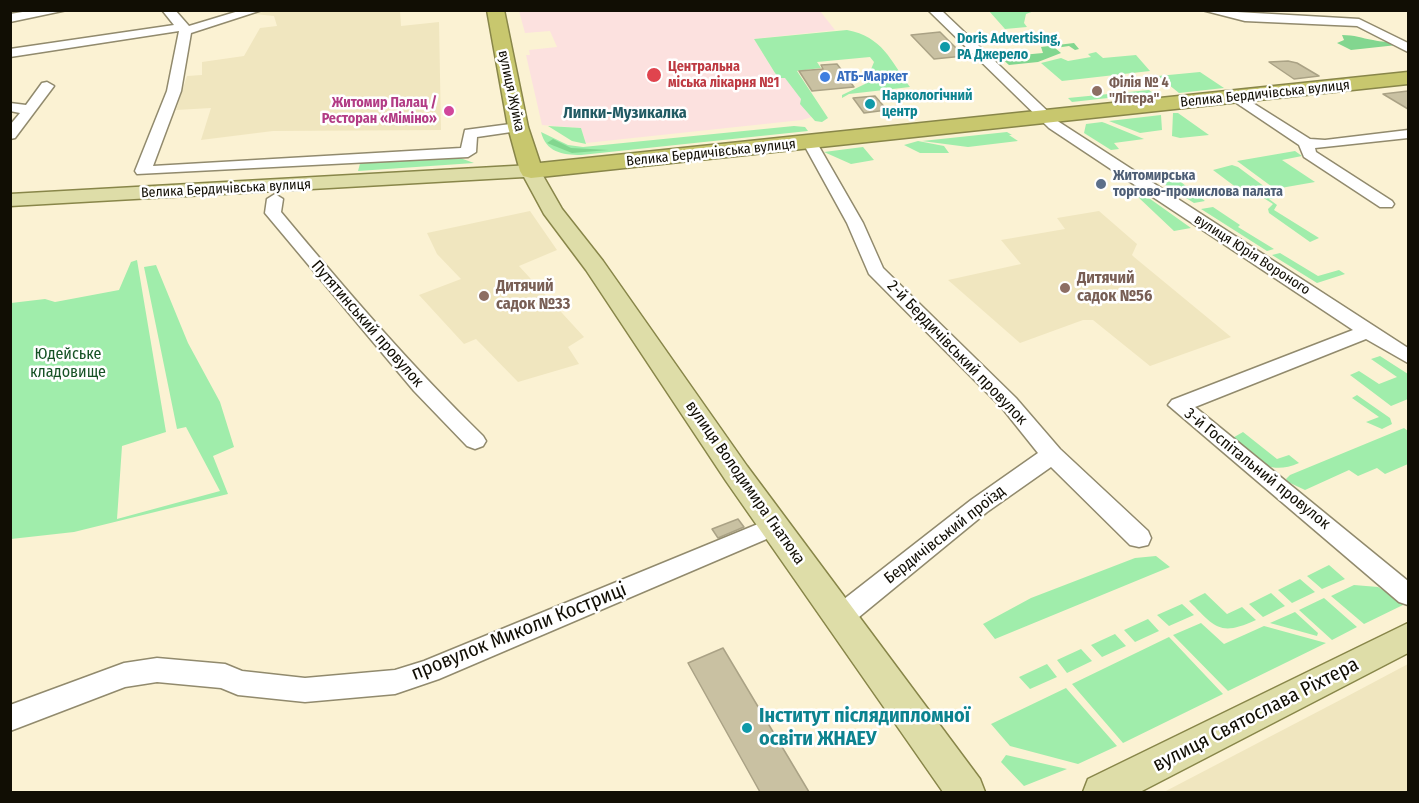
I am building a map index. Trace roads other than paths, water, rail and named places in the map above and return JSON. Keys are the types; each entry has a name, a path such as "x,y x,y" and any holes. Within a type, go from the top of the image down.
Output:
{"highway":[{"name":"вулиця Жуйка","path":"495,10 518,127 530,168"},
{"name":"Велика Бердичівська вулиця","path":"530,168 810,143 1408,76"},
{"name":"Велика Бердичівська вулиця","path":"530,168 1237,97 1408,76"}],"main road":[{"name":"Велика Бердичівська вулиця","path":"10,198 530,168"},
{"name":"вулиця Володимира Гнатюка","path":"530,168 537,191 604,279 839,618 966,792"},
{"name":"вулиця Святослава Ріхтера","path":"1102,792 1408,637"}],"street":[{"path":"10,18 61,10"},
{"path":"168,10 184,29 174,91 143,171 468,152 470,133 518,127"},
{"path":"10,53 184,29 256,10"},
{"name":"вулиця Юрія Вороного","path":"934,10 1044,117 1408,357"},
{"path":"1208,10 1245,17 1359,23 1408,48"},
{"path":"10,135 47,86"},
{"path":"1237,97 1306,143 1325,144 1408,134"},
{"path":"10,107 30,110"},
{"name":"2-й Бердичівський провулок","path":"810,143 855,223 875,270 1009,404 1052,455 1139,538"},
{"path":"1306,143 1309,154 1386,204"},
{"name":"Путятинський провулок","path":"275,200 273,213 306,253 390,353 475,441"},
{"name":"3-й Госпітальний провулок","path":"1368,331 1179,405 1408,594"},
{"name":"Бердичівський проїзд","path":"839,618 979,506 1052,455"},
{"name":"провулок Миколи Костриці","path":"10,718 124,675 157,670 225,676 238,683 304,690 395,682 429,671 775,526"}],"place":[{"name":"Doris Advertising, РА Джерело","path":"945,47"},
{"name":"Центральна міська лікарня №1","path":"654,75"},
{"name":"АТБ-Маркет","path":"825,77"},
{"name":"Філія № 4 \"Літера\"","path":"1097,91"},
{"name":"Наркологічний центр","path":"870,104"},
{"name":"Житомир Палац / Ресторан «Міміно»","path":"449,111"},
{"name":"Житомирська торгово-промислова палата","path":"1101,184"},
{"name":"Дитячий садок №56","path":"1065,288"},
{"name":"Дитячий садок №33","path":"484,296"},
{"name":"Інститут післядипломної освіти ЖНАЕУ","path":"747,728"}],"district":[{"name":"Липки-Музикалка","path":"625,114"}],"park label":[{"name":"Юдейське кладовище","path":"68,364"}]}
